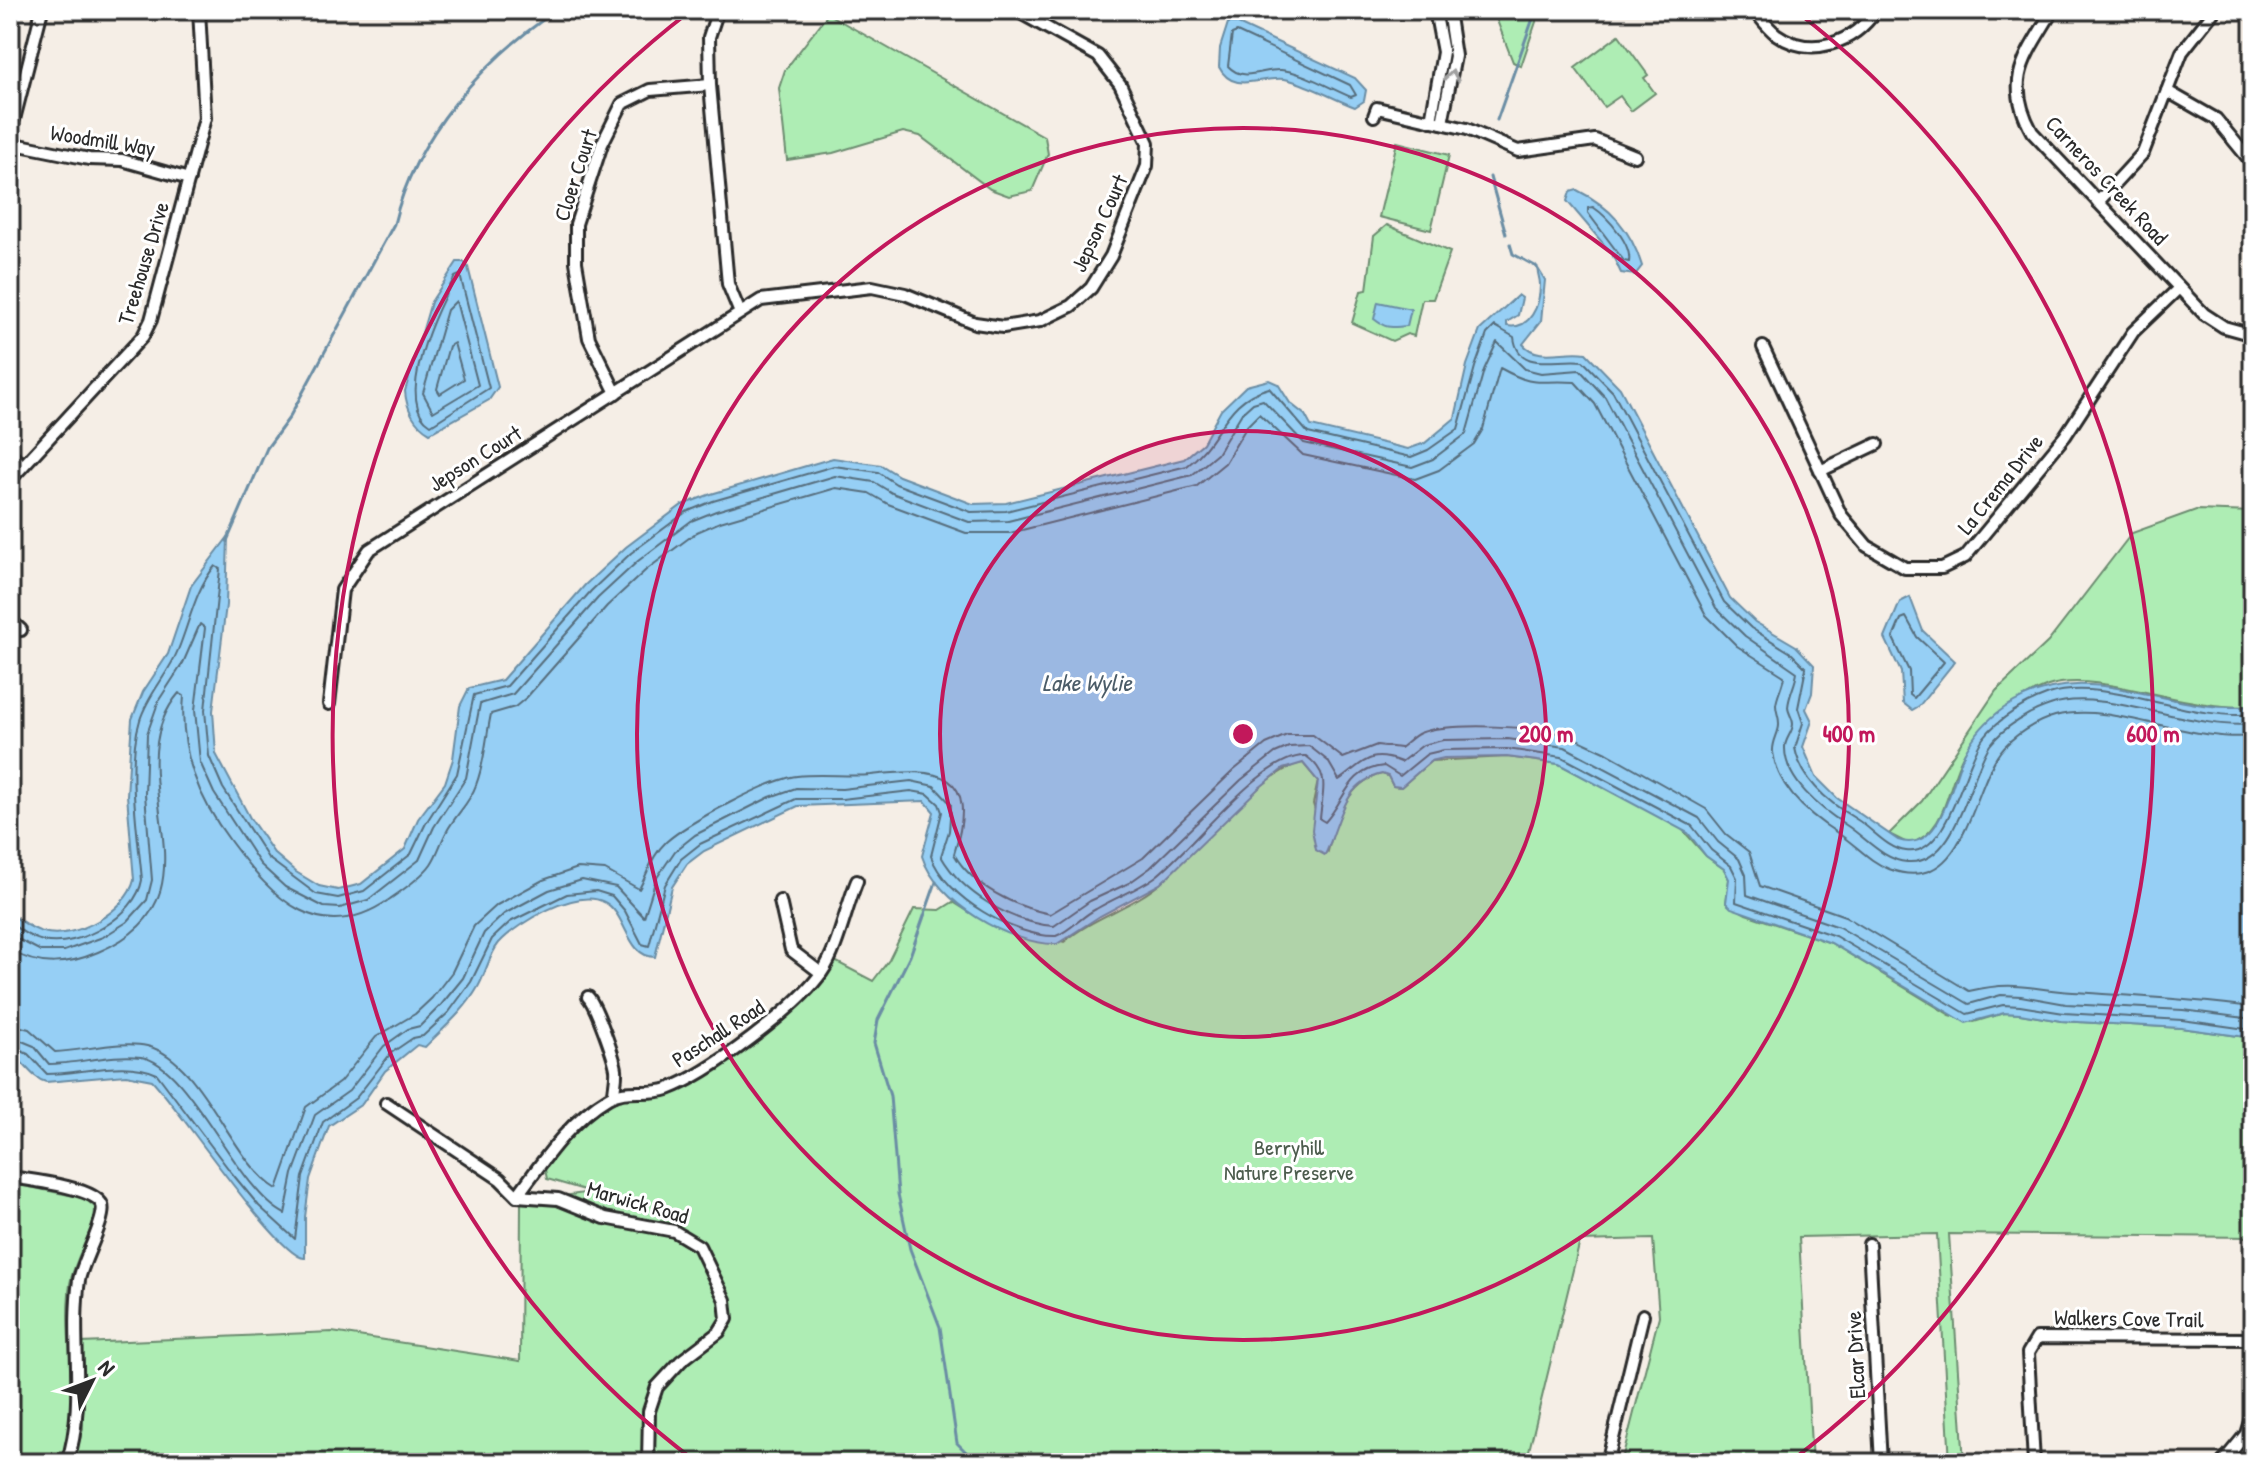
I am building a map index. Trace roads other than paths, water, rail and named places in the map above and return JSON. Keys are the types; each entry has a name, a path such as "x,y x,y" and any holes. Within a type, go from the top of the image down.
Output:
{"street":[{"path":"10,135 42,10"},
{"name":"Treehouse Drive","path":"10,480 143,336 151,320 205,118 199,10"},
{"path":"718,10 709,37 710,85 728,284 740,313"},
{"name":"Jepson Court","path":"329,704 342,590 369,550 761,300 872,287 905,294 975,323 1003,327 1040,321 1071,306 1091,288 1111,256 1147,166 1144,129 1112,71 1098,56 1015,10"},
{"path":"1431,121 1442,62 1435,10"},
{"path":"1442,123 1455,56 1448,10"},
{"path":"1754,10 1775,34 1813,48 1847,40 1876,10"},
{"name":"Carneros Creek Road","path":"2053,10 2019,69 2017,90 2022,113 2032,132 2213,322 2253,335"},
{"path":"2098,202 2143,153 2182,52 2215,10"},
{"name":"Cloer Court","path":"616,393 589,338 576,262 576,224 602,144 622,104 650,90 710,85"},
{"path":"2167,91 2202,107 2216,119 2253,164"},
{"path":"1374,116 1379,108 1442,123 1478,133 1518,151 1595,140 1635,156"},
{"name":"Woodmill Way","path":"10,143 89,159 122,160 189,179"},
{"name":"La Crema Drive","path":"1763,347 1848,527 1879,555 1918,570 1955,563 1982,540 2065,436 2133,332 2179,288"},
{"path":"1820,471 1877,444"},
{"path":"10,452 22,466"},
{"path":"10,620 21,630"},
{"name":"Paschall Road","path":"614,1095 657,1092 682,1082 781,1016 821,973 857,881"},
{"path":"780,901 791,950 821,973"},
{"path":"386,1103 500,1179 517,1196 573,1125 614,1095 615,1066 603,1037 598,1011 588,997"},
{"path":"10,1177 82,1191 101,1202 101,1221 79,1280 79,1416 67,1463"},
{"name":"Marwick Road","path":"517,1196 558,1199 605,1218 674,1231 692,1238 715,1275 725,1300 727,1319 719,1332 681,1361 657,1387 649,1411 648,1463"},
{"name":"Elcar Drive","path":"1869,1244 1881,1463"},
{"path":"1607,1463 1643,1315"},
{"name":"Walkers Cove Trail","path":"2034,1463 2028,1353 2037,1338 2253,1339"},
{"path":"2253,1339 2253,1352"},
{"path":"2222,1463 2246,1434 2253,1412"}],"water":[{"path":"1228,23 1236,23 1355,78 1366,90 1364,101 1355,107 1289,80 1233,81 1219,67 1220,48"},
{"path":"1577,190 1610,212 1626,231 1642,266 1635,275 1621,273 1612,254 1567,201 1570,192"},
{"path":"457,262 464,262 468,267 498,387 489,400 430,433 412,415 405,391 431,302"},
{"name":"Lake Wylie","path":"1537,267 1545,280 1541,321 1523,344 1544,354 1586,353 1620,388 1730,598 1755,622 1796,646 1814,665 1812,693 1806,709 1812,721 1803,747 1816,777 1837,798 1898,840 1913,842 1925,837 1943,813 1964,754 1976,734 2004,708 2036,692 2067,685 2097,685 2188,703 2220,707 2253,706 2253,1038 2181,1028 2061,1021 2004,1013 1966,1023 1831,943 1731,908 1726,903 1729,879 1724,869 1706,856 1688,833 1559,764 1507,757 1431,761 1401,787 1393,786 1388,776 1382,774 1369,779 1350,795 1325,855 1316,850 1312,830 1318,781 1303,763 1283,769 1259,788 1160,884 1100,916 1057,944 1018,937 997,929 977,918 942,889 922,856 934,812 925,801 798,806 704,851 687,864 672,887 655,957 638,950 618,915 604,902 579,900 548,909 499,943 473,995 447,1026 425,1047 417,1045 385,1071 362,1104 329,1126 310,1179 305,1217 305,1258 274,1235 152,1080 126,1075 46,1082 36,1077 10,1052 10,914 38,931 56,934 69,932 98,921 129,892 134,880 127,795 132,719 143,692 168,654 191,586 228,537 226,605 213,711 216,754 250,818 274,853 319,886 338,890 361,884 405,849 418,819 445,783 453,759 460,706 469,688 502,680 585,585 626,547 682,505 833,458 881,465 899,476 973,504 1006,503 1184,459 1203,443 1221,410 1246,386 1269,380 1278,384 1311,426 1408,449 1425,443 1455,418 1467,365 1480,330 1518,295 1522,298 1518,315 1507,322 1507,326 1522,324 1532,315 1540,293"},
{"path":"1378,302 1411,309 1407,326 1386,326 1374,319"},
{"path":"1910,597 1923,631 1955,661 1919,706 1912,710 1903,703 1901,672 1885,638 1900,602"}],"waterway":[{"path":"227,541 267,448 289,418 394,224 418,160 435,131 478,76 557,10"},
{"path":"1497,120 1536,10"},
{"path":"1490,177 1506,234"},
{"path":"1510,244 1513,254 1537,267"},
{"path":"936,882 910,956 878,1020 874,1043 890,1096 898,1194 910,1249 940,1327 957,1443 977,1463"}],"park label":[{"name":"Berryhill Nature Preserve","path":"1289,1160"}]}
